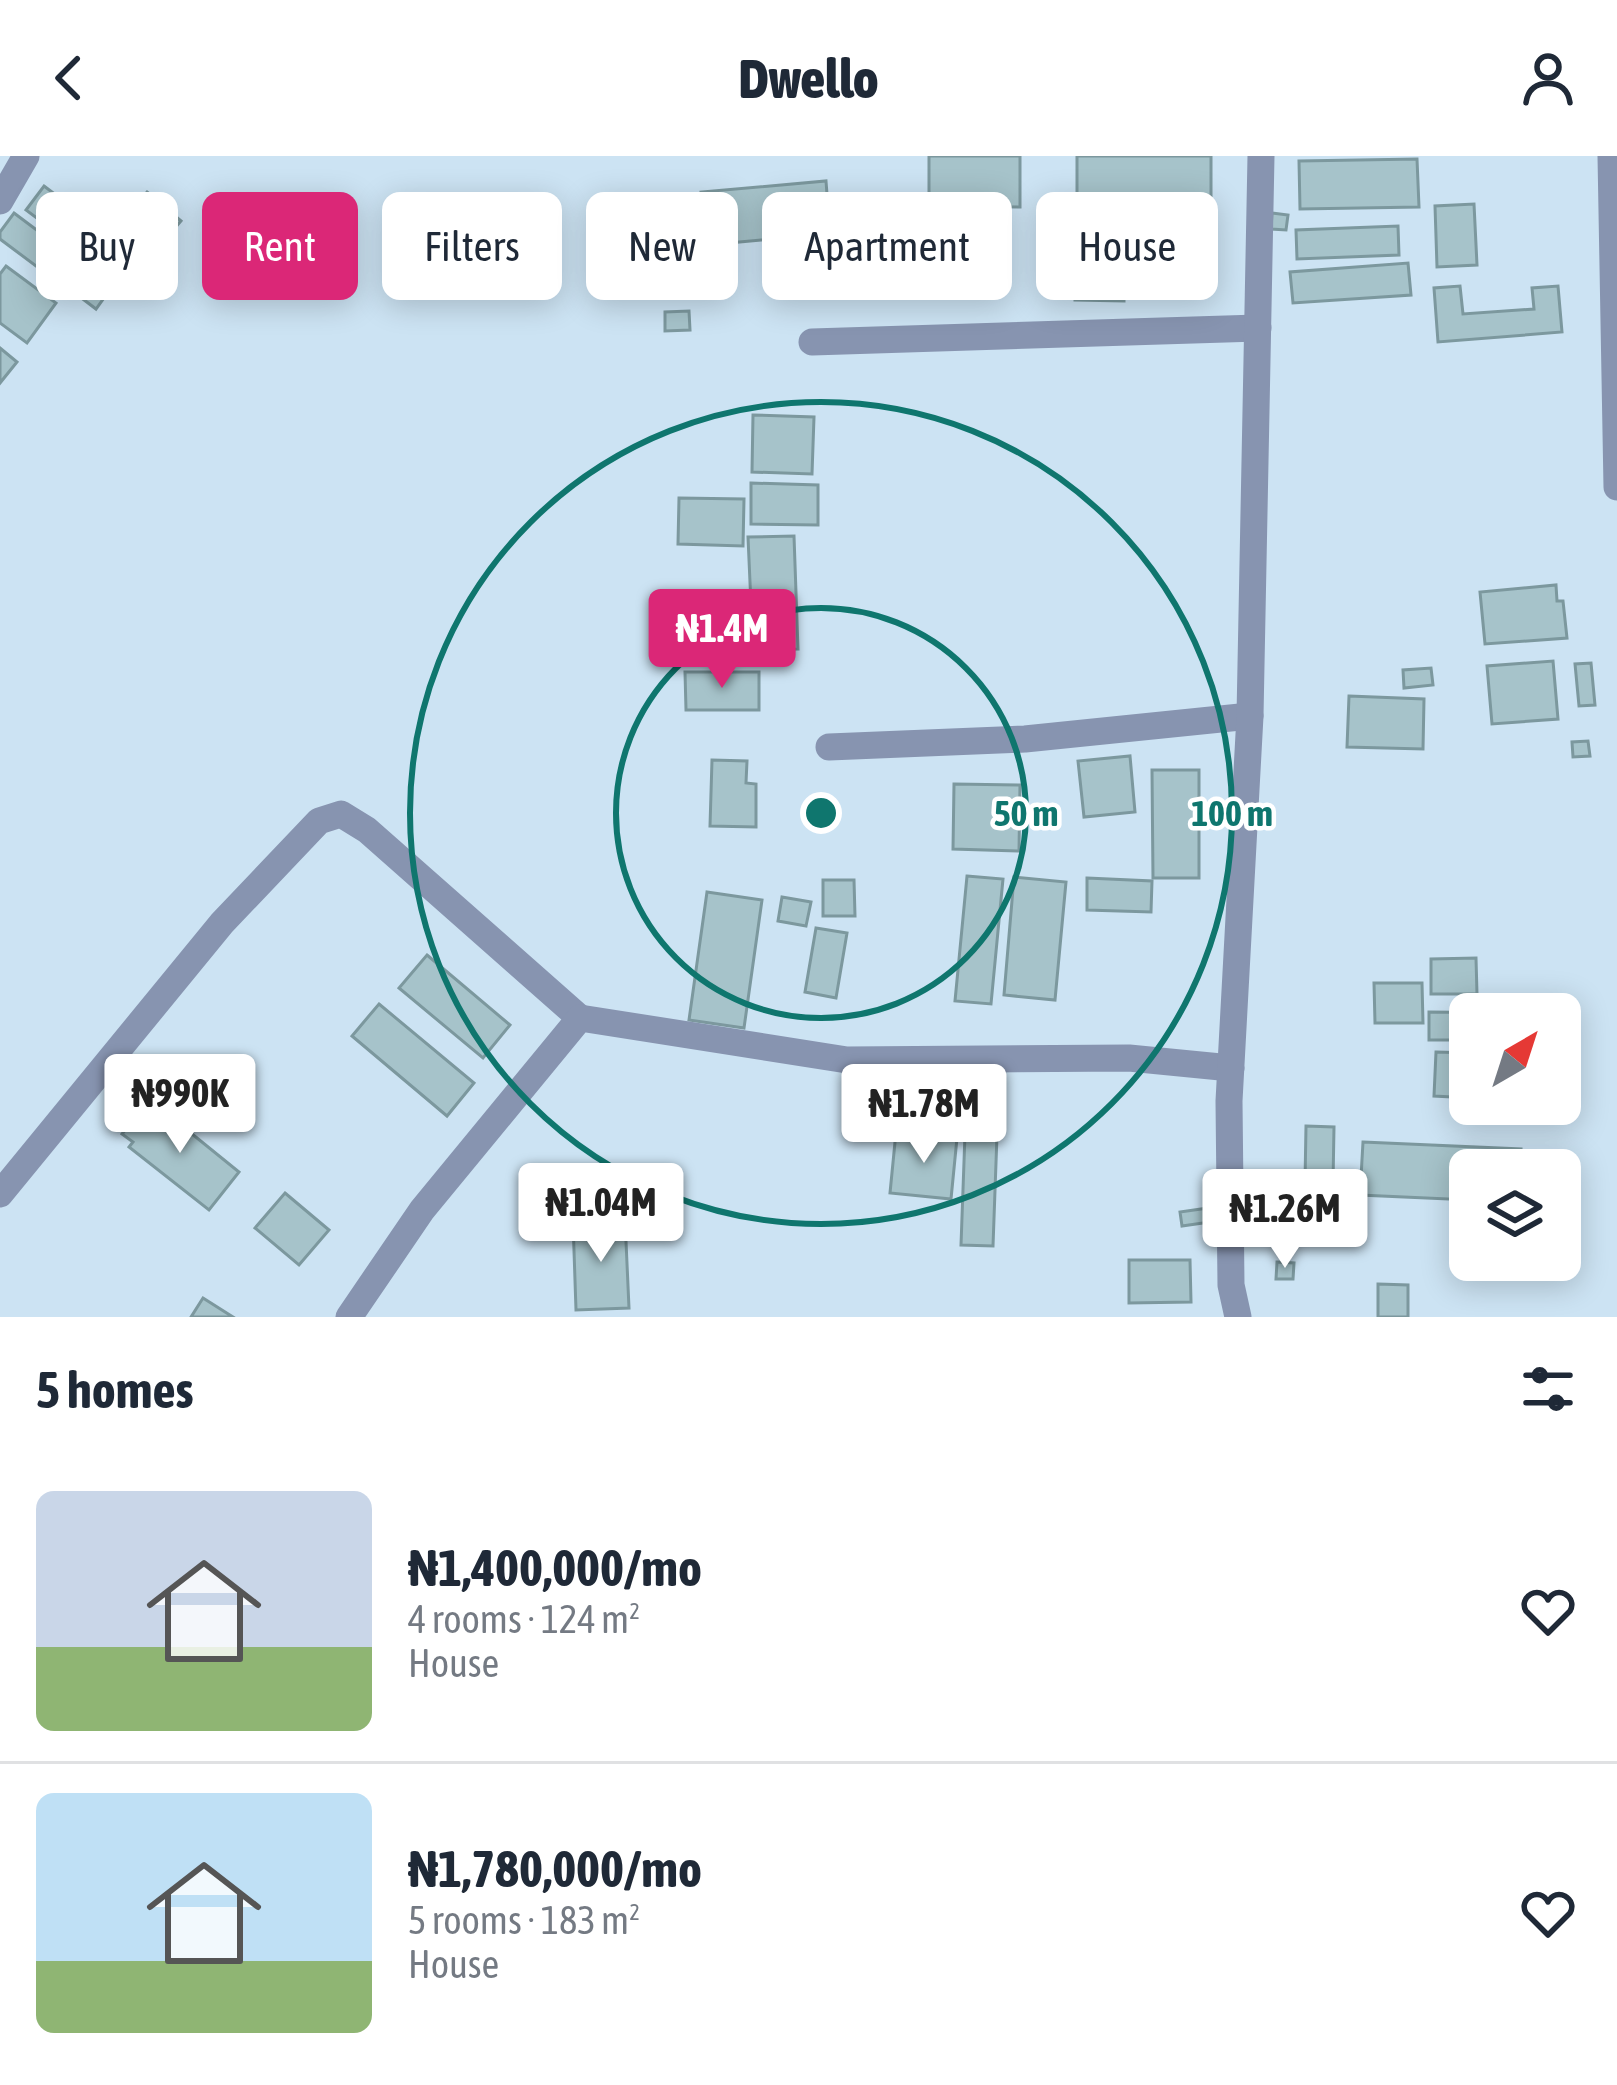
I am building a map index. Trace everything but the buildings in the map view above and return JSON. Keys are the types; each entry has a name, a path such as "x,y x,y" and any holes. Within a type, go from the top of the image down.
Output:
{"street":[{"path":"0,201 26,156"},
{"path":"1238,1317 1231,1285 1231,1068 1250,716 1261,156"},
{"path":"1611,156 1617,487"},
{"path":"812,342 1258,328"},
{"path":"829,747 1025,739 1250,716"},
{"path":"0,1194 222,922 319,821 340,814 367,830 580,1018 848,1060 1129,1058 1231,1068"},
{"path":"349,1317 422,1210 580,1018"}]}
